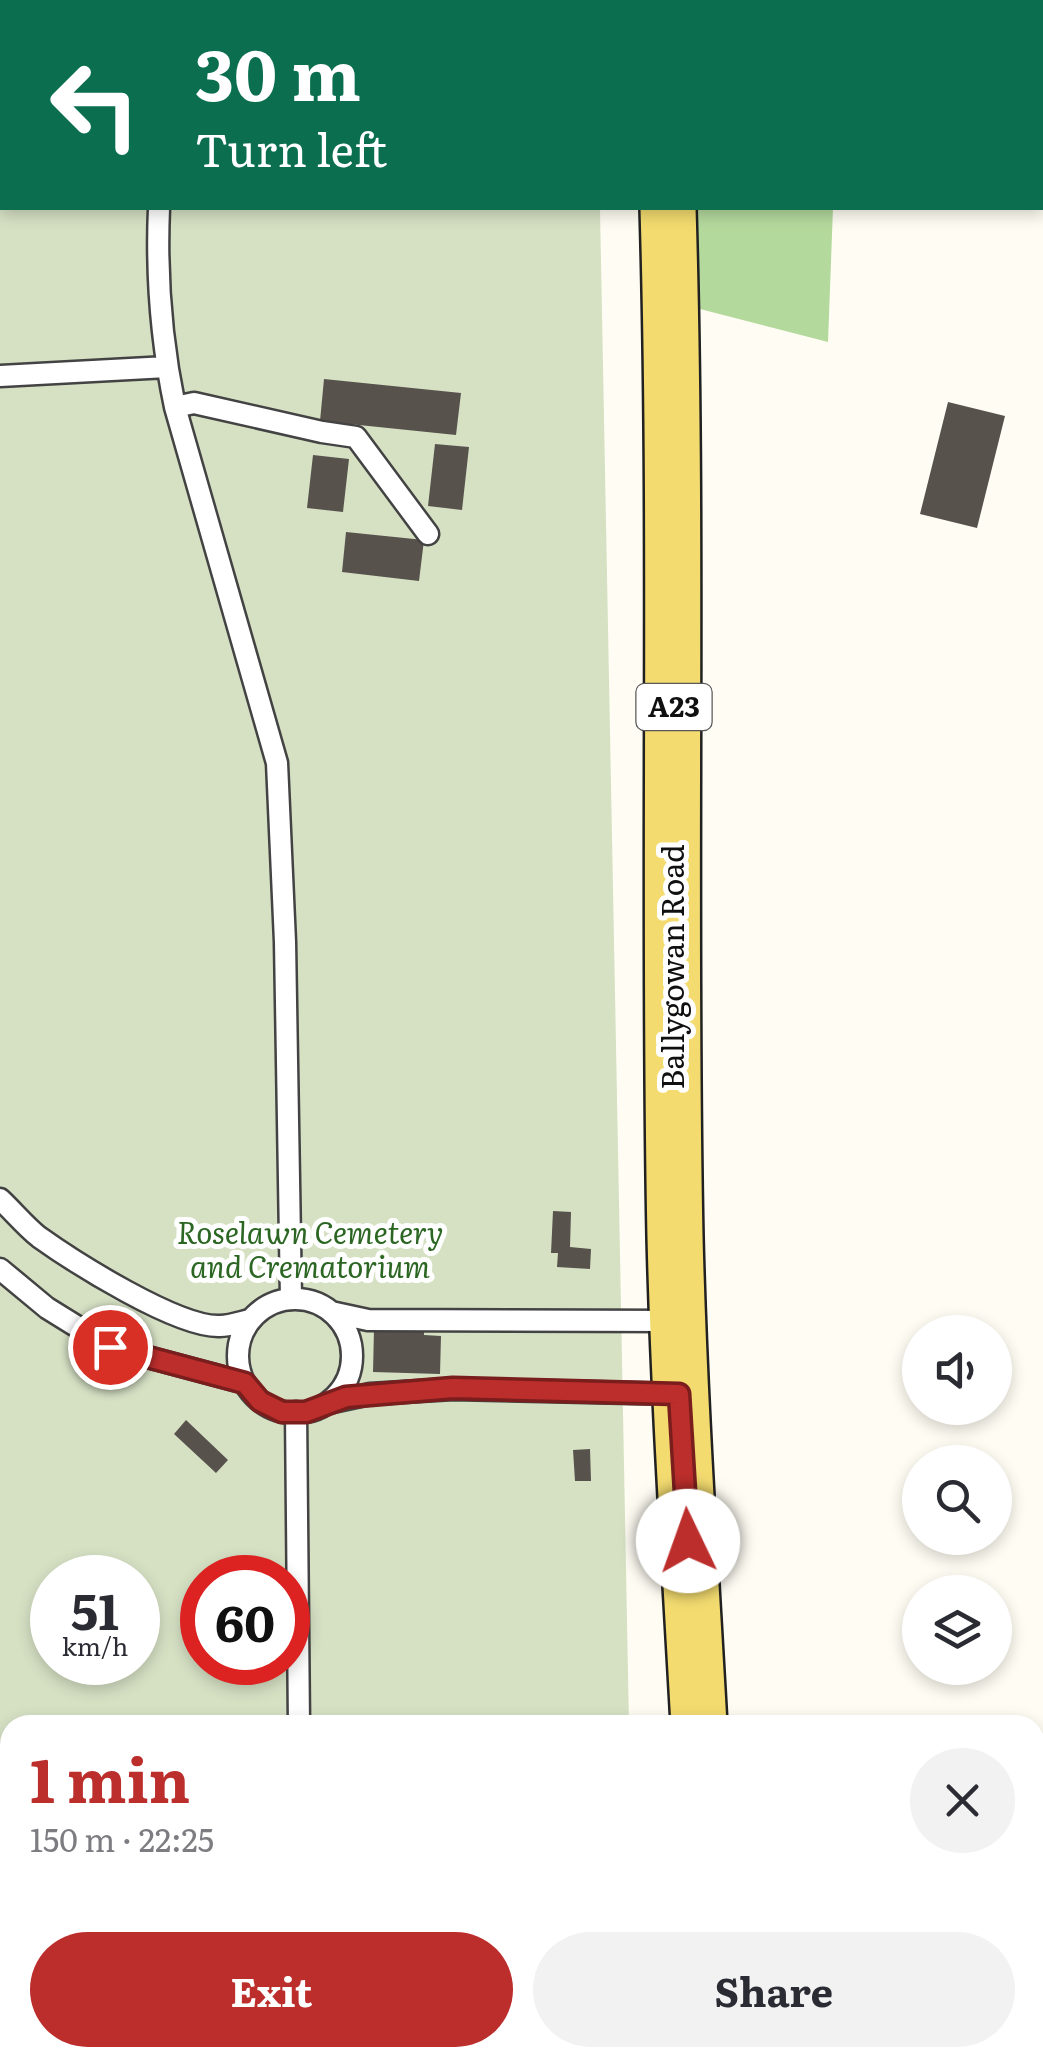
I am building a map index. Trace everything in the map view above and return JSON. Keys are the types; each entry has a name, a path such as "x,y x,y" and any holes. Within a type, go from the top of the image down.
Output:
{"main road":[{"name":"Ballygowan Road","path":"668,210 673,386 675,1206 679,1394 698,1715"}],"lane":[{"path":"159,210 156,267 166,367 277,763 285,942 291,1299"},
{"path":"0,376 166,367"},
{"path":"175,407 194,403 356,437 428,534"},
{"path":"0,1199 36,1235 157,1307 207,1325 250,1320"},
{"path":"0,1268 47,1308 110,1347 245,1383"},
{"path":"678,1321 368,1320 291,1299 266,1306 250,1320 241,1337 238,1360 245,1383 260,1401 282,1412 306,1412 370,1394 453,1388 679,1394"},
{"path":"327,1403 344,1386 352,1365 350,1342 340,1320 329,1311"},
{"path":"296,1412 300,1715"}],"green space":[{"name":"Roselawn Cemetery and Crematorium","path":"0,210 600,210 629,1715 0,1715"},
{"path":"696,210 833,210 828,342 700,309"}],"building":[{"path":"324,379 461,393 456,435 320,421"},
{"path":"948,402 1005,416 977,528 920,514"},
{"path":"435,444 469,447 462,510 428,506"},
{"path":"313,455 349,459 343,512 307,508"},
{"path":"346,532 424,540 419,581 342,572"},
{"path":"553,1211 571,1212 570,1247 591,1249 590,1269 557,1267 558,1253 551,1253"},
{"path":"374,1329 424,1330 424,1335 441,1336 440,1374 373,1372"},
{"path":"186,1420 228,1460 216,1473 174,1434"},
{"path":"590,1449 591,1481 575,1481 573,1450"}],"route":[{"path":"110,1347 245,1383 260,1401 282,1412 306,1412 346,1397 453,1388 679,1394 688,1541"}]}
